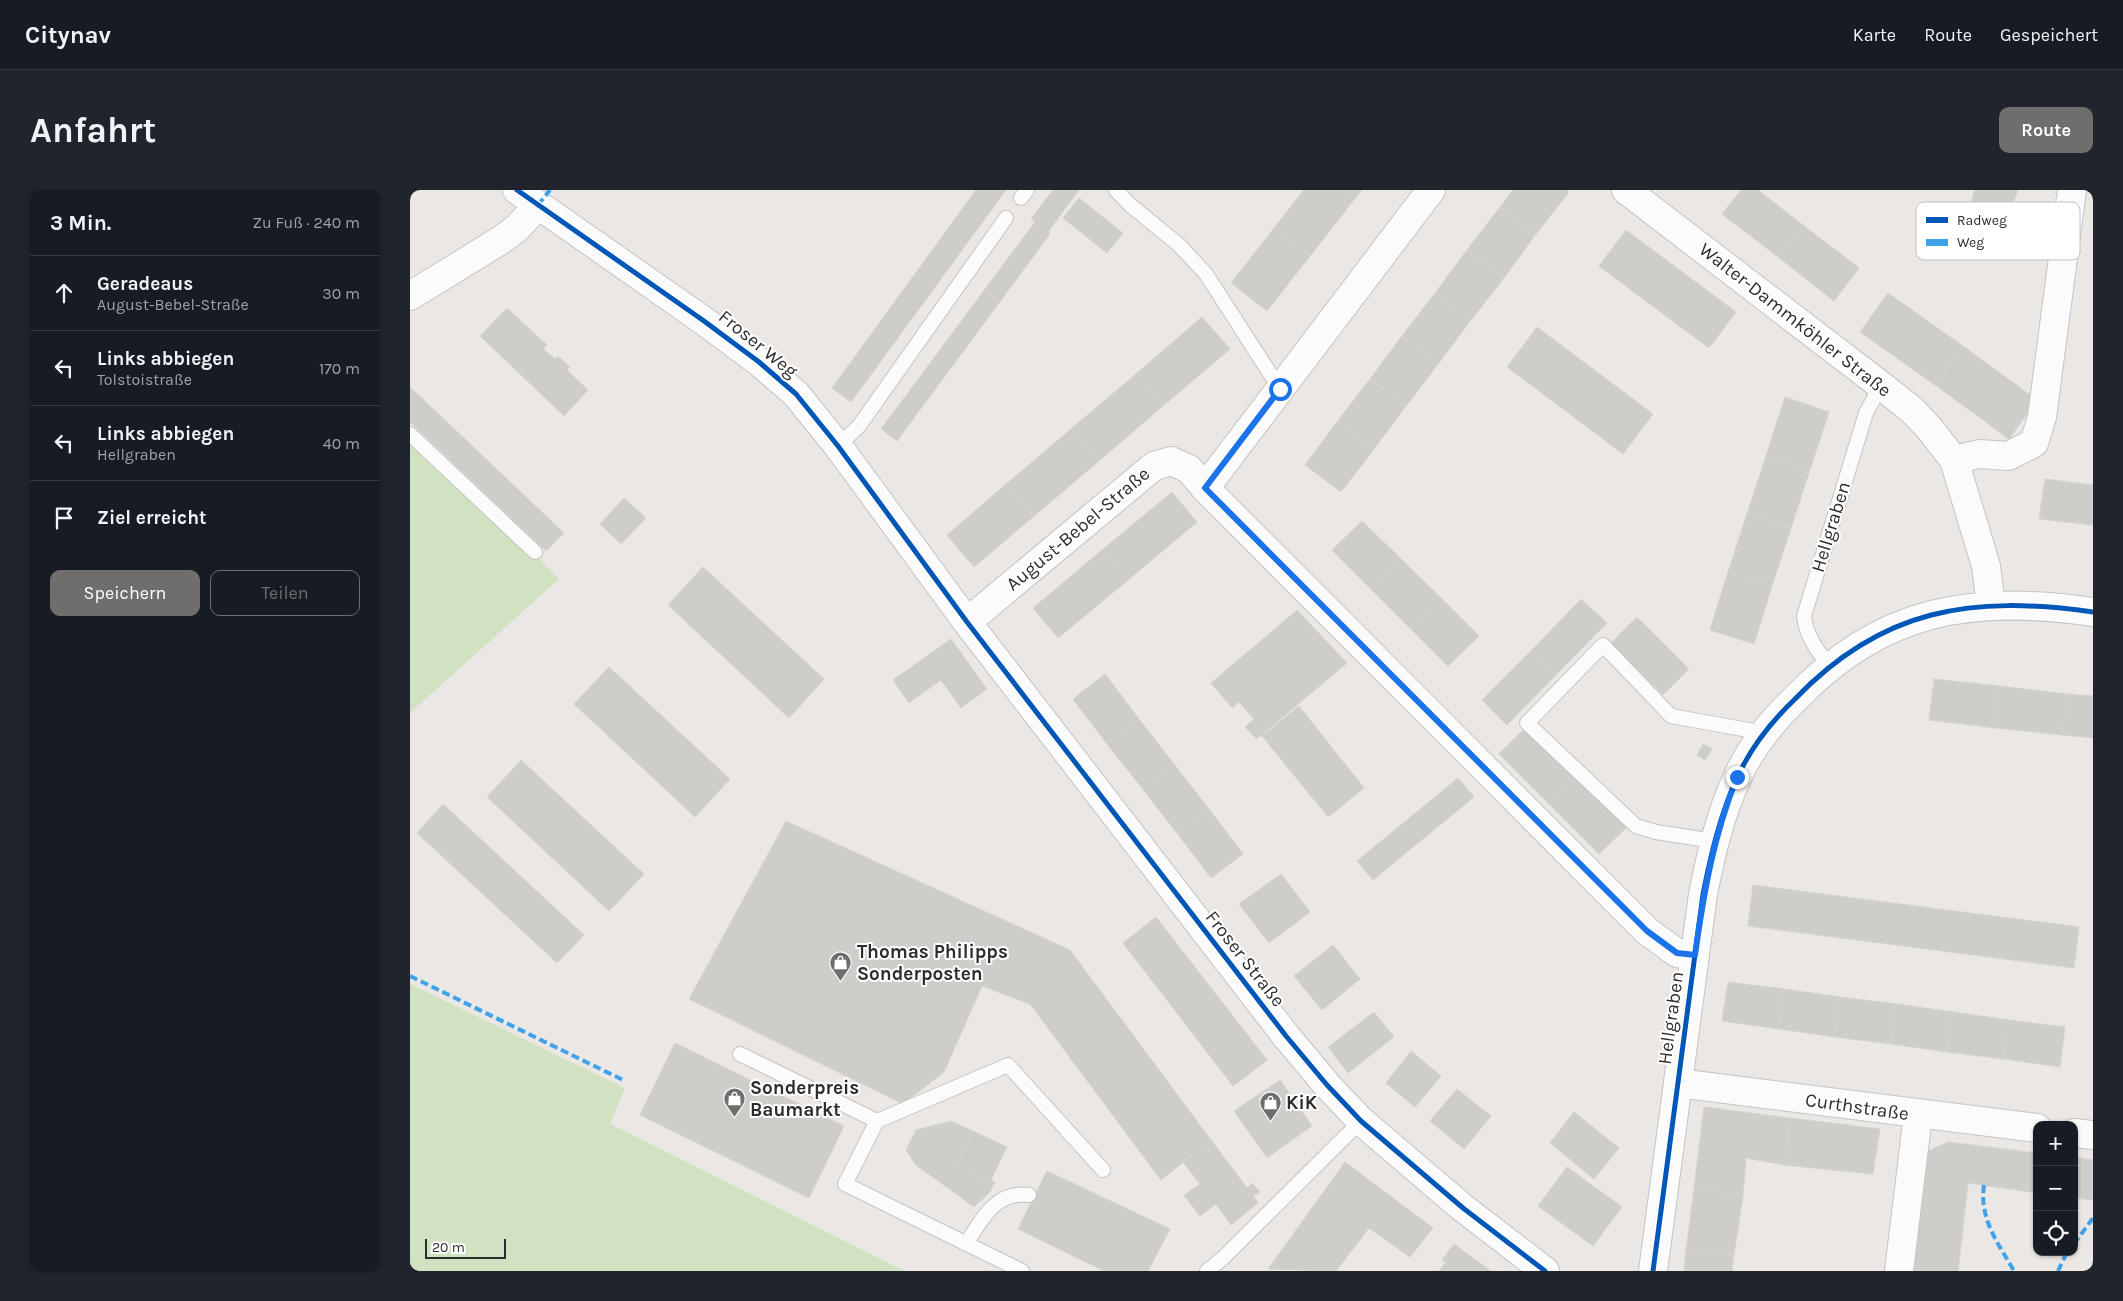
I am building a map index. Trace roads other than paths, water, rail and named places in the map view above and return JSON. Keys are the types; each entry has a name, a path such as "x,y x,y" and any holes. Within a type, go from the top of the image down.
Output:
{"street":[{"path":"1205,488 1431,190"},
{"name":"Walter-Dammköhler Straße","path":"1626,190 1883,387 1918,416 1954,460 1986,566 1991,606"},
{"path":"410,296 501,240 517,228 528,198"},
{"name":"Froser Weg","path":"528,198 625,264 759,362 796,394 838,446 967,622"},
{"path":"1954,460 1979,454 2008,456 2034,443 2042,417 2063,260"},
{"name":"August-Bebel-Straße","path":"967,622 1154,466 1171,461 1188,469 1647,931 1677,953 1695,955"},
{"name":"Hellgraben","path":"1653,1271 1703,894 1714,841 1737,777 1750,754 1783,711 1829,666 1855,647 1910,621 1961,609 1991,606 2061,608 2093,612"},
{"name":"Froser Straße","path":"967,622 1286,1036 1327,1085 1361,1120 1463,1208 1545,1271"},
{"name":"Curthstraße","path":"1678,1083 1918,1115 2033,1128"},
{"path":"1899,1271 1918,1115"},
{"path":"2078,1133 2093,1135"}],"lane":[{"path":"1116,190 1129,204 1179,245 1206,274 1280,389"},
{"path":"838,446 859,426 1006,218"},
{"name":"Hellgraben","path":"1829,666 1812,643 1805,628 1804,616 1866,413 1874,398 1883,387"},
{"path":"410,434 535,552"},
{"path":"1714,841 1656,832 1636,826 1527,723 1603,645 1671,716 1766,733"},
{"path":"740,1054 877,1121"},
{"path":"1022,1271 845,1184 877,1121 1008,1065 1103,1170"},
{"path":"1207,1271 1223,1258 1361,1120"},
{"path":"966,1244 986,1212 997,1201 1022,1194 1029,1196"}],"place":[{"name":"Thomas Philipps Sonderposten","path":"841,982"},
{"name":"Sonderpreis Baumarkt","path":"734,1118"},
{"name":"KiK","path":"1270,1122"}]}
